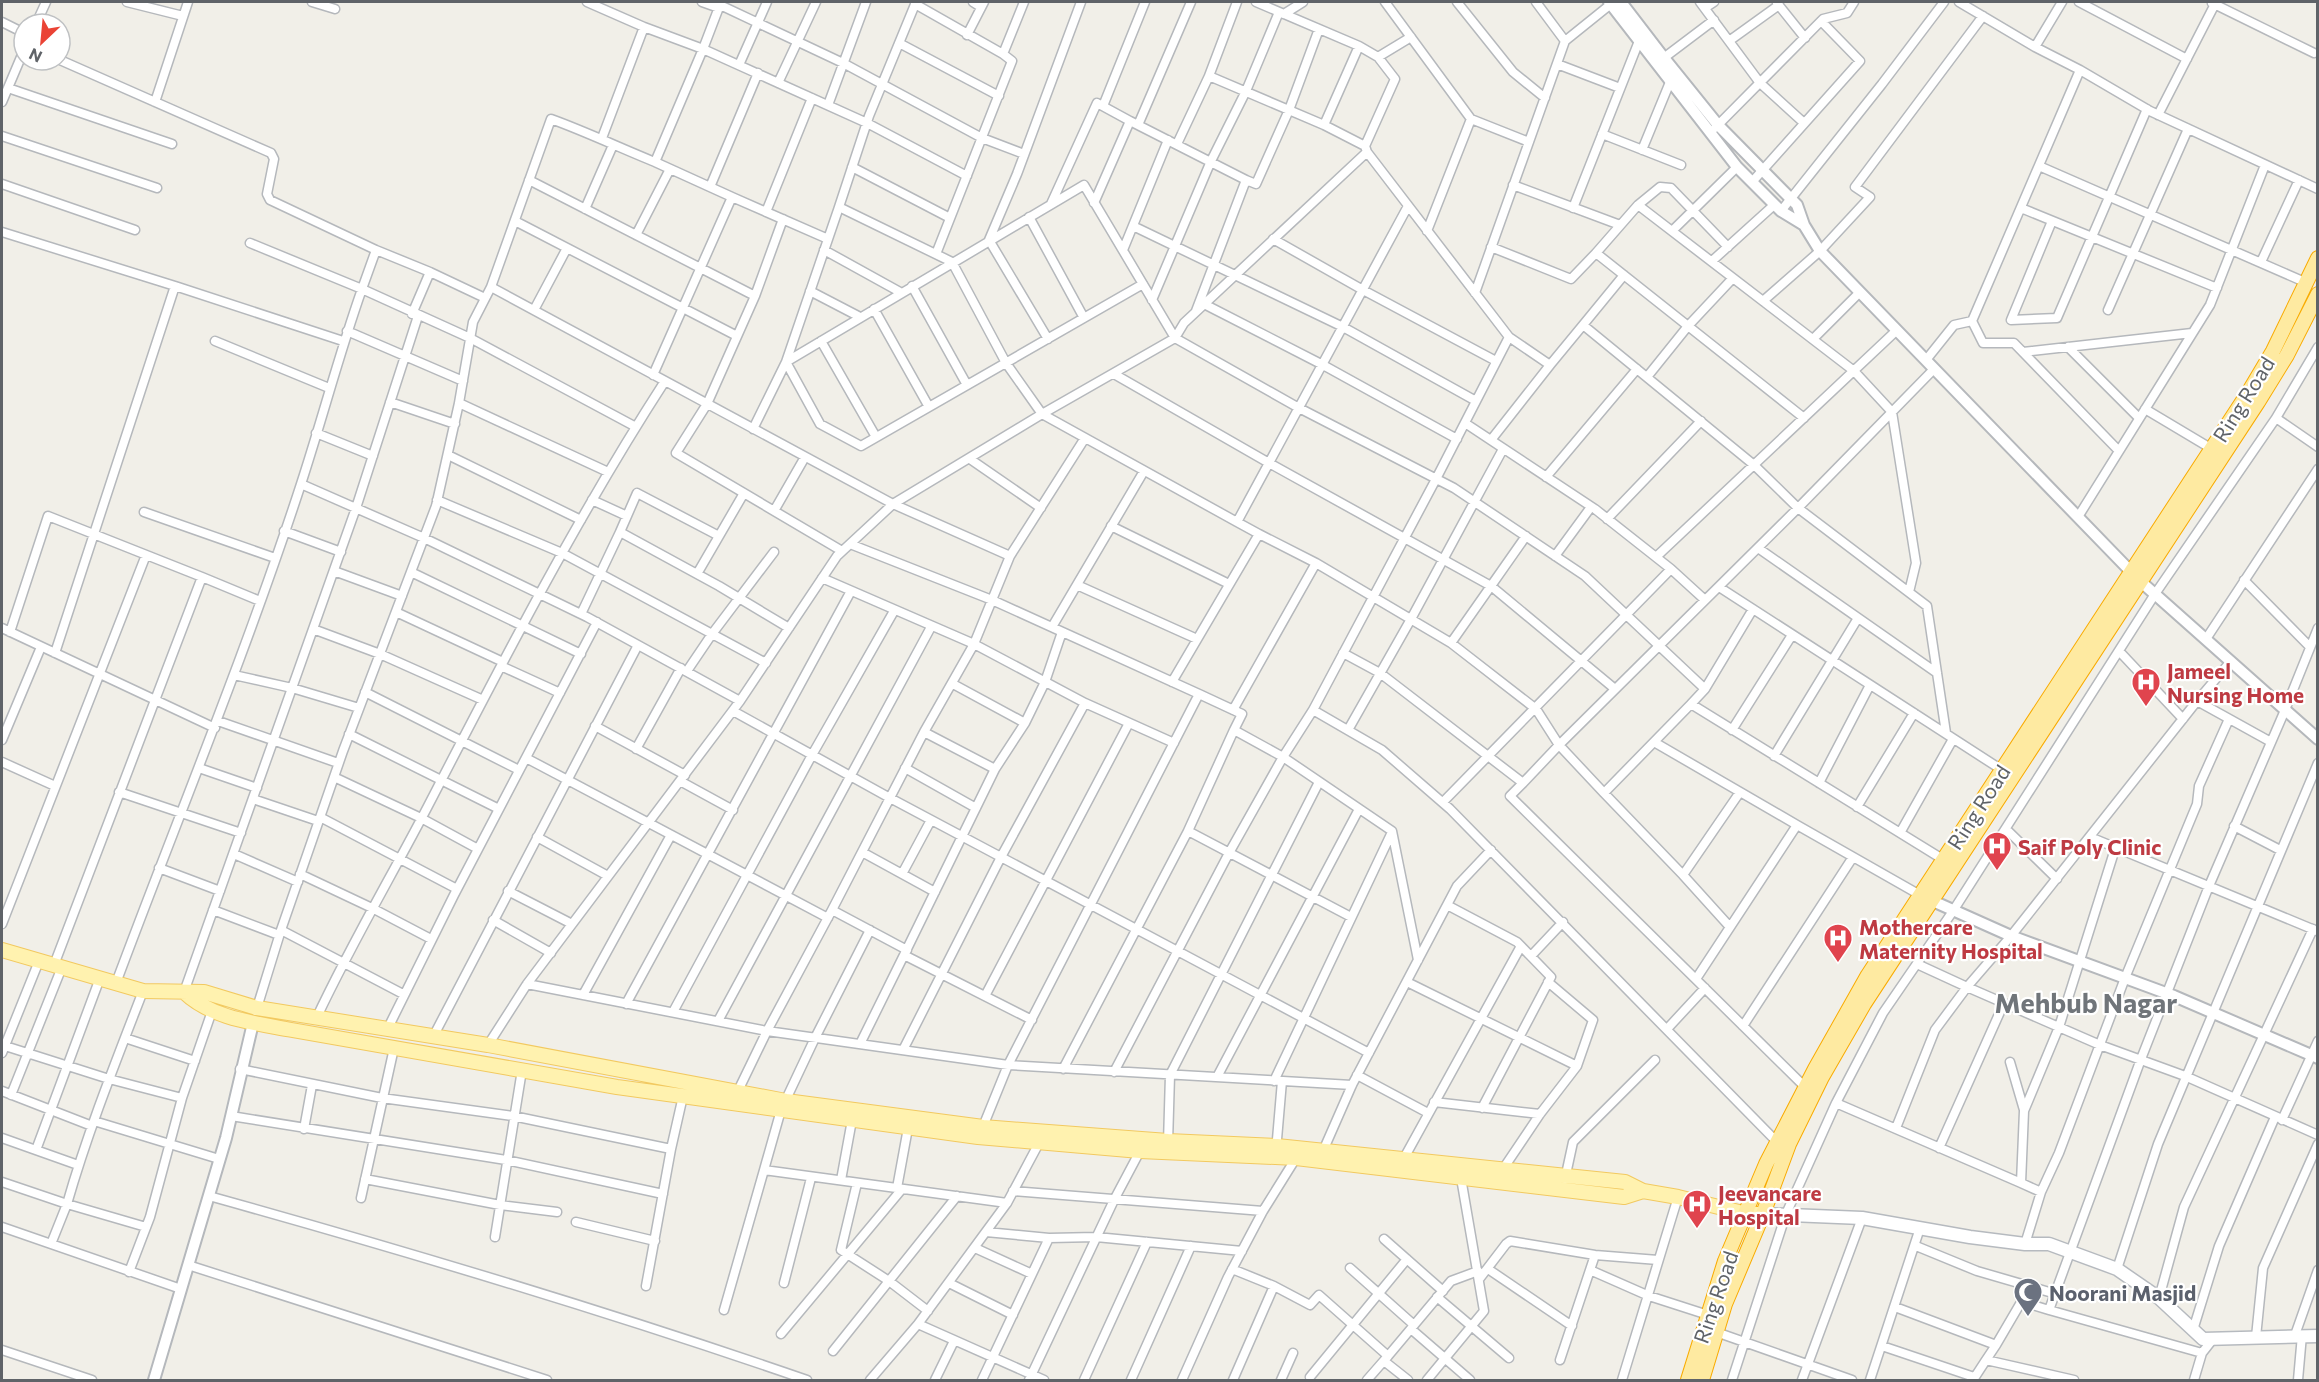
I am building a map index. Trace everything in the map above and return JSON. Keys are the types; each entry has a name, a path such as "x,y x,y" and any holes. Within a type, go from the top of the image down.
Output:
{"highway":[{"name":"Ring Road","path":"1702,1380 1725,1304 1763,1214 1789,1144 1822,1077 1926,898 2136,576 2273,351 2318,258"},
{"name":"Ring Road","path":"1688,1380 1725,1262 1766,1164 1805,1086 1868,975 1926,898 1944,860 2002,770 2258,402 2287,355 2318,294"}],"main road":[{"path":"2,950 143,991 204,992 257,1008 488,1045 735,1097 980,1132 1039,1143 1140,1151 1168,1147"},
{"path":"184,992 200,1006 253,1023 683,1096 735,1097"},
{"path":"784,1105 852,1120 908,1128 1168,1147 1276,1152 1323,1151 1503,1170 1624,1197 1643,1191 1747,1214 1862,1218 1970,1237 2025,1244 2049,1244 2116,1269 2159,1298 2203,1339 2318,1336"},
{"path":"1276,1152 1296,1158 1494,1183 1564,1184"}],"street":[{"path":"127,2 183,16"},
{"path":"154,102 188,2"},
{"path":"312,2 335,9"},
{"path":"587,2 644,27 703,48 828,105 967,176"},
{"path":"702,2 720,5 758,22 883,83 982,138 1024,154"},
{"path":"739,65 767,2"},
{"path":"778,83 816,2"},
{"path":"828,105 866,2"},
{"path":"967,35 983,4 973,2"},
{"path":"1002,54 1024,2"},
{"path":"989,240 1081,2"},
{"path":"1103,106 1145,2"},
{"path":"1094,203 1191,2"},
{"path":"1178,144 1209,76 1237,2"},
{"path":"488,1045 527,984 733,711 842,551 893,504 1042,414 1175,338 1184,323 1366,149 1395,81 1394,74 1378,57 1359,46 1256,2"},
{"path":"1152,300 1212,161 1282,13 1303,2"},
{"path":"1385,2 1471,119 1529,142"},
{"path":"1457,2 1513,72 1545,98"},
{"path":"1536,2 1565,41"},
{"path":"1475,293 1565,41 1614,2"},
{"path":"1614,2 1639,41 1660,61 1670,82 1714,129 1763,170 1801,211 1804,225 1820,251 2136,576 2318,738"},
{"path":"1614,2 1714,129 1737,167 1777,208 1804,225"},
{"path":"1714,2 1703,5 1760,82 1804,123"},
{"path":"1714,129 1821,21 1847,13 1854,2"},
{"path":"1712,261 1791,199 1944,2"},
{"path":"1959,2 2147,110 2318,189"},
{"path":"2035,47 2060,2"},
{"path":"2079,2 2187,59"},
{"path":"2158,115 2214,2 2314,53"},
{"path":"753,429 786,362 867,123 915,3 1012,61 936,254"},
{"path":"1729,41 1777,3 1805,38"},
{"path":"655,162 720,5"},
{"path":"1763,301 1820,251 1870,197 1855,187 1983,16"},
{"path":"1660,61 1714,20"},
{"path":"1752,182 1860,61 1821,21"},
{"path":"602,138 644,27"},
{"path":"1050,204 1097,103 1256,184 1289,110 1319,29"},
{"path":"1378,57 1411,37"},
{"path":"1574,208 1639,41"},
{"path":"899,43 999,96"},
{"path":"1324,125 1359,46"},
{"path":"1557,64 1620,88"},
{"path":"72,65 271,153 274,159 268,199 485,298"},
{"path":"1972,321 2080,70"},
{"path":"2,102 15,72"},
{"path":"710,187 758,73"},
{"path":"1209,76 1324,125 1366,149 1509,337 1550,365"},
{"path":"1642,150 1670,82"},
{"path":"8,88 172,144"},
{"path":"766,212 812,98"},
{"path":"2052,221 2011,320 2057,318 2147,110"},
{"path":"154,1380 209,1196 231,1116 240,1069 280,932 338,764 437,500 459,403 473,322 491,287 551,119 602,138 613,145 828,239"},
{"path":"1427,231 1471,119"},
{"path":"2108,310 2188,129"},
{"path":"1602,134 1681,165"},
{"path":"2,136 157,188"},
{"path":"1123,250 1168,140"},
{"path":"585,209 613,145"},
{"path":"2078,517 2210,306 2265,165"},
{"path":"2039,166 2307,283"},
{"path":"852,167 950,218"},
{"path":"1672,231 1737,167"},
{"path":"636,235 670,169"},
{"path":"529,180 755,296"},
{"path":"1195,313 1246,180"},
{"path":"2260,262 2299,180"},
{"path":"2,184 135,230"},
{"path":"786,362 900,292 1084,185 1175,338 1299,408 1436,478 1475,502 1585,576 1705,689"},
{"path":"1513,185 1620,225"},
{"path":"1491,247 1571,279 1638,205 1660,187 1666,186 1728,247"},
{"path":"653,375 732,197"},
{"path":"1638,205 1854,371 1892,412 1916,563 1909,592"},
{"path":"1237,522 1408,206"},
{"path":"839,207 952,262 1006,363 1042,414 1259,534 1316,562 1374,596 1451,643 1536,709 1559,745 1730,927"},
{"path":"2021,208 2217,288"},
{"path":"1029,217 1084,318"},
{"path":"783,219 755,296 707,404 676,453 842,551"},
{"path":"515,221 737,336"},
{"path":"1133,226 1343,327 1476,401"},
{"path":"2,232 343,341"},
{"path":"1273,239 1496,361"},
{"path":"989,240 1048,339"},
{"path":"250,243 362,289 470,338 636,427"},
{"path":"534,310 567,248"},
{"path":"116,983 234,675 301,484 343,341 376,250"},
{"path":"824,250 900,292"},
{"path":"1596,253 1804,418"},
{"path":"184,992 356,508 430,273"},
{"path":"1491,440 1624,275"},
{"path":"1647,377 1688,326 1733,278"},
{"path":"786,362 820,424 861,446 1143,284"},
{"path":"55,653 175,286"},
{"path":"912,286 967,385"},
{"path":"491,287 893,504 1010,556"},
{"path":"810,291 860,317"},
{"path":"1813,339 1860,292"},
{"path":"1204,304 1323,365 1456,439"},
{"path":"874,309 929,407"},
{"path":"1972,321 1983,343 2014,343 2119,452"},
{"path":"1805,1086 1510,796 1892,412 1930,364 1954,325 1972,321"},
{"path":"1583,325 1754,465 1798,508 1928,606 1937,674 1950,736 1900,833"},
{"path":"1656,557 1897,330"},
{"path":"347,331 463,381"},
{"path":"2023,352 2193,333"},
{"path":"1114,1072 1229,853 1283,757 1313,710 1509,337"},
{"path":"215,340 329,388"},
{"path":"821,340 876,437"},
{"path":"2068,347 2139,418"},
{"path":"1732,1380 1786,1214 1836,1102 1883,1012 1953,911 2155,594 2276,418 2318,347"},
{"path":"1546,477 1637,369"},
{"path":"1114,374 1491,586 1615,689"},
{"path":"316,1019 343,961 400,860 539,594 608,472 666,381"},
{"path":"390,402 454,424"},
{"path":"459,403 608,472"},
{"path":"2145,409 2212,449"},
{"path":"2276,418 2318,447"},
{"path":"1607,519 1701,422"},
{"path":"1465,423 1591,507 1671,569 1705,600"},
{"path":"316,433 373,456"},
{"path":"735,1097 767,1031 905,768 974,644 1010,556 1085,438"},
{"path":"1348,730 1503,448"},
{"path":"448,455 581,520"},
{"path":"774,511 805,457"},
{"path":"970,459 1041,508"},
{"path":"2205,639 2318,469"},
{"path":"1052,627 1144,471"},
{"path":"301,484 424,538 581,614 740,701"},
{"path":"581,614 637,493 719,536"},
{"path":"697,574 744,493"},
{"path":"437,500 562,553 766,663"},
{"path":"592,500 627,516"},
{"path":"1555,556 1591,507"},
{"path":"144,512 275,558"},
{"path":"260,601 48,516 6,630 156,700 216,725 338,764"},
{"path":"1112,526 1229,584"},
{"path":"284,531 340,552"},
{"path":"620,532 740,598 789,628"},
{"path":"1172,682 1259,534"},
{"path":"1451,643 1526,536"},
{"path":"850,544 992,600 1242,714 1188,831 1063,1069"},
{"path":"1758,548 1937,674"},
{"path":"636,748 684,670 774,552"},
{"path":"2,924 146,555"},
{"path":"1233,710 1316,562"},
{"path":"1443,802 1671,569"},
{"path":"334,571 402,596"},
{"path":"411,572 581,654"},
{"path":"11,1095 119,792 202,577"},
{"path":"822,578 974,644 1085,704 1174,743"},
{"path":"2244,580 2310,647"},
{"path":"1077,585 1197,639"},
{"path":"1719,587 2002,770"},
{"path":"627,1004 851,591"},
{"path":"1604,793 1705,689 1753,609"},
{"path":"673,1012 812,755 894,611"},
{"path":"396,612 560,693"},
{"path":"1774,756 1858,618"},
{"path":"387,1030 431,939 597,622"},
{"path":"718,1021 931,627"},
{"path":"2049,1310 2141,1059 2209,886 2318,628"},
{"path":"314,629 380,654 483,700"},
{"path":"860,1044 995,769 1025,723 1045,681 1062,632"},
{"path":"1732,730 1792,635"},
{"path":"433,1037 638,645"},
{"path":"2,740 41,646"},
{"path":"2119,651 2183,719"},
{"path":"1343,653 1380,673 1490,755 1523,783"},
{"path":"1896,1128 1935,1030 1967,987 2011,936 2231,661"},
{"path":"234,675 292,688 359,708"},
{"path":"953,684 1025,723"},
{"path":"1818,783 1870,685"},
{"path":"365,692 519,770"},
{"path":"980,1132 1008,1065 1199,694"},
{"path":"2197,701 2271,742"},
{"path":"903,1050 1002,857 1085,704"},
{"path":"1691,705 1944,860"},
{"path":"1313,710 1382,750 1443,802 1777,1142"},
{"path":"733,711 849,776 1369,1053"},
{"path":"1857,807 1914,713"},
{"path":"2025,1244 2041,1192 2060,1153 2125,978 2198,804 2199,786 2229,719"},
{"path":"985,996 1128,723"},
{"path":"595,726 636,748 733,810"},
{"path":"1234,730 1283,757 1392,831 1418,960"},
{"path":"924,732 995,769"},
{"path":"349,734 499,809"},
{"path":"1654,742 1853,857 1953,911 2011,936 2168,994 2314,1057"},
{"path":"526,758 784,896 870,930 942,975 1032,1020"},
{"path":"2,762 55,786"},
{"path":"2116,1269 2158,1144 2185,1076 2318,763"},
{"path":"199,768 257,788"},
{"path":"905,768 976,808"},
{"path":"334,777 421,818 478,849"},
{"path":"1168,1147 1170,1075 1319,782"},
{"path":"119,792 241,833"},
{"path":"1683,875 1740,792"},
{"path":"253,799 319,819 457,889"},
{"path":"1217,1077 1359,809"},
{"path":"902,874 931,820"},
{"path":"1696,979 1797,825"},
{"path":"2234,826 2280,850"},
{"path":"2006,829 2057,879"},
{"path":"1188,831 1351,917"},
{"path":"1276,1152 1278,1081 1302,1018 1392,831"},
{"path":"583,995 671,835"},
{"path":"537,837 608,876"},
{"path":"2090,837 2315,930 2184,1207 2159,1298"},
{"path":"2024,1111 2059,1027 2115,849"},
{"path":"1323,1151 1357,1075 1457,886 1491,850"},
{"path":"862,852 935,892"},
{"path":"234,854 372,908 431,939"},
{"path":"1743,1026 1853,857"},
{"path":"159,868 220,891"},
{"path":"508,891 572,924"},
{"path":"1447,905 1517,942 1551,977 1521,1038 1482,1108"},
{"path":"213,910 280,932 343,961 403,994"},
{"path":"493,920 551,952"},
{"path":"1531,956 1563,922"},
{"path":"724,1310 784,1105 870,930"},
{"path":"1403,1160 1521,946"},
{"path":"39,961 2,1048 182,1098"},
{"path":"1917,964 2100,1045 2185,1076 2318,1135"},
{"path":"36,1150 100,978"},
{"path":"1407,982 1577,1066"},
{"path":"1494,1183 1540,1114 1577,1066 1593,1020 1548,982"},
{"path":"527,984 767,1031 1008,1065 1352,1085"},
{"path":"1667,1029 1705,988"},
{"path":"51,1244 67,1204 78,1165 109,1079 143,991"},
{"path":"1940,1148 2004,1004"},
{"path":"129,1272 146,1227 182,1098 212,1011"},
{"path":"125,1038 195,1061"},
{"path":"2193,1330 2219,1246 2279,1119 2314,1057 2318,1041"},
{"path":"361,1198 394,1048"},
{"path":"1564,1184 1573,1142 1655,1060"},
{"path":"2010,1062 2024,1111 2021,1183"},
{"path":"240,1069 382,1098 513,1116 671,1149"},
{"path":"495,1237 522,1070"},
{"path":"1357,1075 1428,1113"},
{"path":"304,1129 312,1085"},
{"path":"2,1091 93,1124 169,1143 219,1159"},
{"path":"646,1286 683,1096"},
{"path":"1434,1102 1540,1114"},
{"path":"1836,1102 2041,1192"},
{"path":"231,1116 506,1160 663,1194"},
{"path":"841,1180 852,1120"},
{"path":"781,1334 848,1255 900,1188 908,1128"},
{"path":"2,1138 78,1165"},
{"path":"870,1380 918,1324 975,1248 1007,1203 1039,1143"},
{"path":"2256,1337 2263,1268 2318,1144"},
{"path":"1030,1378 1113,1200 1140,1151"},
{"path":"1182,1380 1232,1269 1263,1211 1296,1158"},
{"path":"764,1170 1007,1203"},
{"path":"784,1283 811,1178"},
{"path":"365,1179 500,1205 557,1212"},
{"path":"1427,1380 1484,1311 1461,1179"},
{"path":"2,1182 146,1227"},
{"path":"857,1183 841,1251 889,1281 928,1311"},
{"path":"1013,1191 1263,1211"},
{"path":"209,1196 398,1249 682,1337 807,1380"},
{"path":"833,1351 957,1196"},
{"path":"1622,1380 1678,1197"},
{"path":"1802,1380 1862,1218"},
{"path":"576,1222 655,1241"},
{"path":"2,1227 182,1289"},
{"path":"1870,1380 1916,1246 1920,1228"},
{"path":"986,1232 1048,1238 1096,1238 1242,1251"},
{"path":"982,1380 1048,1238"},
{"path":"1384,1239 1407,1259 1472,1326 1509,1358"},
{"path":"1367,1380 1451,1281 1479,1275 1488,1269 1510,1241 1595,1255 1658,1260"},
{"path":"1084,1380 1147,1242"},
{"path":"1131,1380 1191,1246"},
{"path":"1916,1246 1977,1271 2056,1294"},
{"path":"975,1248 1032,1274"},
{"path":"1560,1360 1595,1255"},
{"path":"1310,1377 1407,1259"},
{"path":"188,1265 547,1380"},
{"path":"1350,1268 1470,1380"},
{"path":"1232,1269 1274,1286 1310,1305 1319,1294 1353,1324 1408,1380"},
{"path":"1488,1269 1572,1326"},
{"path":"1590,1270 1649,1296 1708,1315"},
{"path":"2298,1380 2298,1335 2318,1270"},
{"path":"949,1283 1013,1315"},
{"path":"1233,1380 1274,1286"},
{"path":"1882,1346 1974,1379 2020,1304 2026,1303 2202,1353"},
{"path":"1895,1307 1996,1345"},
{"path":"918,1324 993,1358 1030,1378 1044,1380"},
{"path":"1716,1332 1852,1380"},
{"path":"2194,1380 2202,1353 2213,1339"},
{"path":"935,1380 954,1341"},
{"path":"2,1350 92,1380"},
{"path":"1281,1380 1293,1353"},
{"path":"1986,1360 2074,1380"}],"place":[{"name":"Jameel Nursing Home","path":"2146,708"},
{"name":"Saif Poly Clinic","path":"1997,872"},
{"name":"Mothercare Maternity Hospital","path":"1838,964"},
{"name":"Jeevancare Hospital","path":"1697,1230"},
{"name":"Noorani Masjid","path":"2028,1318"}],"district":[{"name":"Mehbub Nagar","path":"2086,1002"}]}
